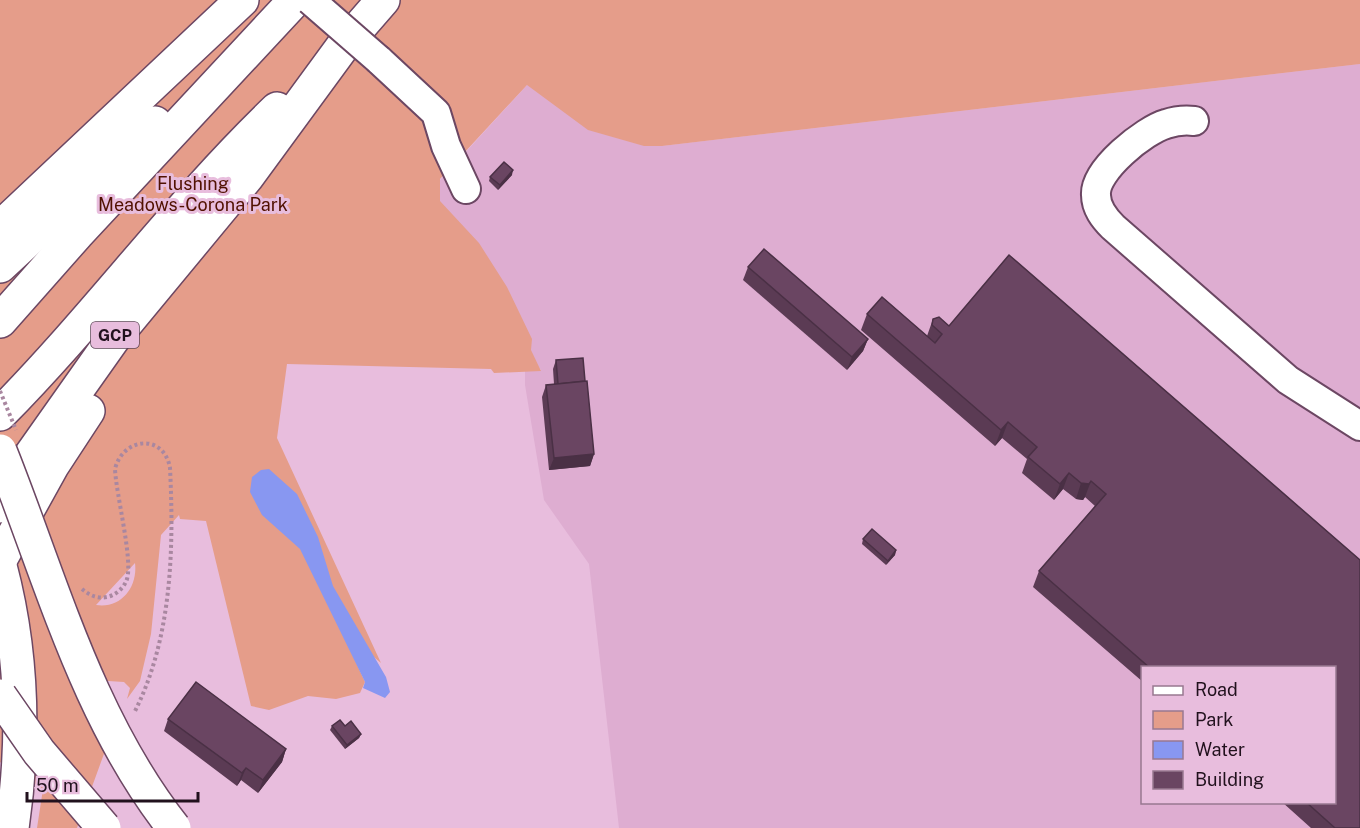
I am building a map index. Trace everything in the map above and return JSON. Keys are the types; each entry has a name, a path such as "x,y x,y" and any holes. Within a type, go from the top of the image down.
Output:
{"main road":[{"path":"0,228 242,0"},
{"name":"GCP","path":"0,506 31,455 113,339 247,177 343,46 383,0"},
{"path":"0,266 171,108 284,12"},
{"path":"0,321 77,234 284,12"},
{"path":"0,414 86,320 226,158 343,46"},
{"path":"0,560 52,466 127,354 215,239 247,177"},
{"path":"0,451 105,720 141,783 174,828"},
{"path":"0,566 12,618 21,715 12,828"},
{"path":"0,696 39,752 104,828"}],"lane":[{"path":"310,0 436,113 446,146 466,189"},
{"path":"1194,121 1164,124 1118,156 1100,179 1095,192 1098,206 1113,227 1288,380 1360,426"}],"path":[{"path":"78,585 89,594 103,598 111,596 123,587 128,573 115,469 120,454 127,448 142,443 156,447 166,455 170,474 166,605 157,650 132,719"}],"shaded area":[{"path":"1360,64 1360,828 619,828 589,564 544,500 525,385 525,370 541,370 419,203 529,83 662,146"}],"green space":[{"name":"Flushing Meadows-Corona Park","path":"0,0 1360,0 1360,64 662,146 644,146 588,130 527,85 440,179 440,201 479,243 507,287 532,339 531,350 541,371 494,373 491,369 287,364 277,438 381,663 341,630 365,682 360,693 336,699 308,696 269,710 251,706 206,521 180,519 179,515 161,535 151,634 140,681 127,699 130,688 124,682 108,681 82,702 105,751 77,828 37,828 43,789 0,762","holes":["135,563 131,588 120,600 113,604 96,605"]}],"water":[{"path":"269,469 297,494 318,537 333,586 386,677 390,692 385,698 363,688 365,682 300,549 262,515 250,492 252,477 261,470"}],"building":[{"path":"504,162 513,170 500,185 490,177"},
{"path":"764,249 868,339 852,357 748,267"},
{"path":"1009,255 1360,560 1360,828 1335,828 1308,804 1336,804 1336,666 1148,666 1039,571 1106,494 1091,481 1089,484 1081,483 1069,473 1060,484 1028,457 1037,447 1008,422 1001,430 867,314 882,297 935,343 942,334 932,325 933,319 939,317 949,326"},
{"path":"583,358 585,381 558,384 556,360"},
{"path":"587,381 594,454 554,458 546,385"},
{"path":"872,529 896,550 888,561 863,539"},
{"path":"196,682 286,749 263,780 246,768 242,773 168,719"},
{"path":"340,720 345,726 351,721 361,734 347,745 332,726"}]}
